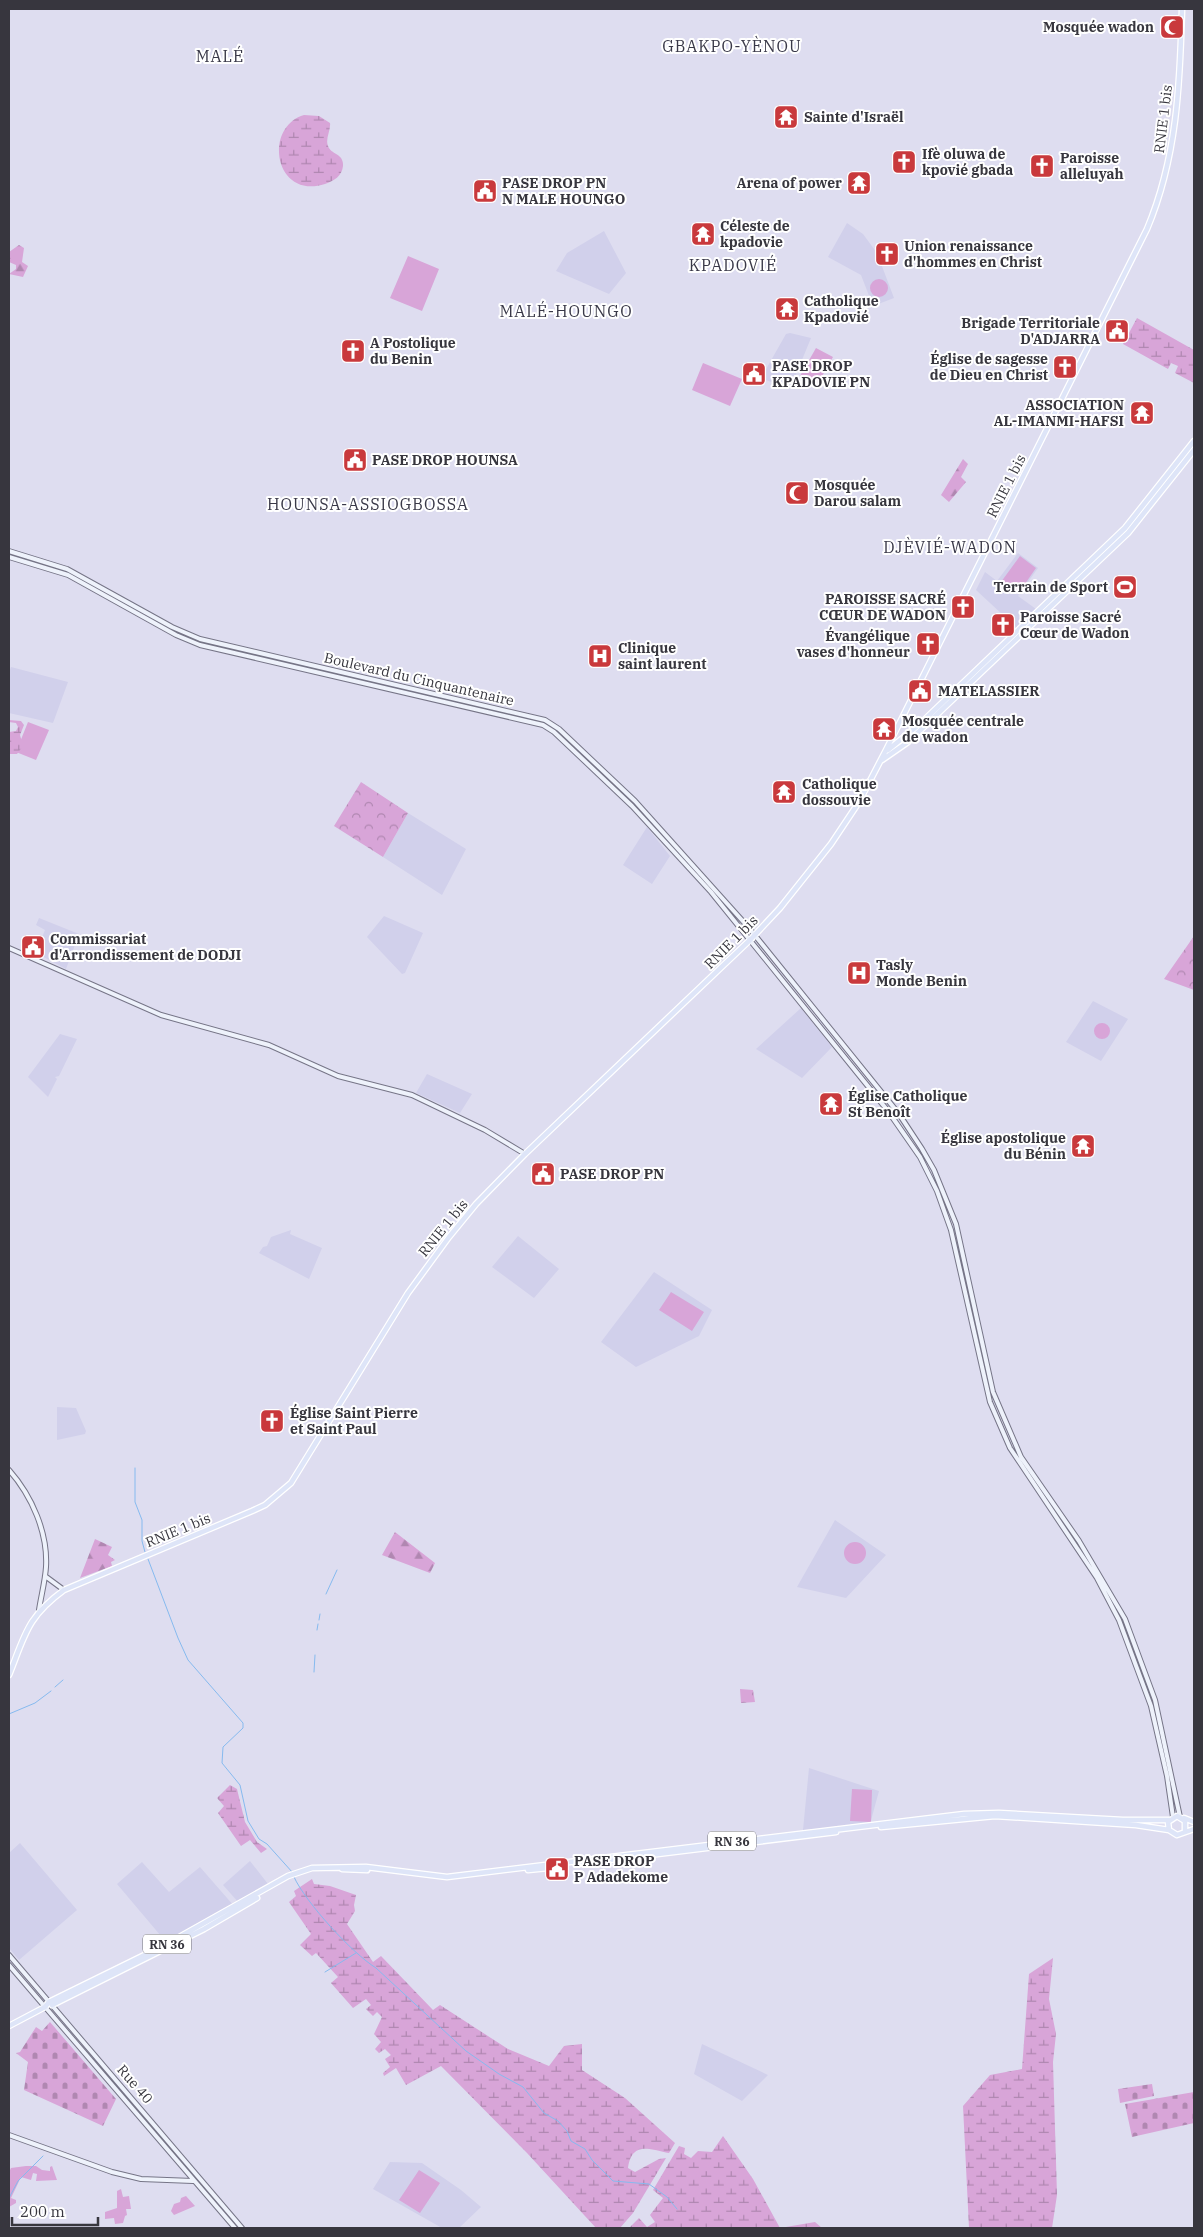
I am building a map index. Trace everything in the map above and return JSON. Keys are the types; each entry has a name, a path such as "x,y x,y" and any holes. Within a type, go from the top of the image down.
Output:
{"main road":[{"name":"RNIE 1 bis","path":"9,1675 28,1629 39,1610 64,1590 252,1511 265,1505 285,1490 297,1476 316,1447 366,1361 422,1272 466,1216 525,1154 755,935 801,884 831,844 859,802 881,761 1153,216 1169,166 1174,140 1182,9"},
{"path":"886,750 920,723 1125,528 1194,441"},
{"path":"881,761 908,742 1128,533 1194,450"},
{"name":"Boulevard du Cinquantenaire","path":"9,551 67,569 172,627 200,639 550,722 635,801 755,935 898,1114 934,1170 956,1224 993,1392 1021,1457 1080,1541 1125,1618 1155,1700 1182,1817"},
{"name":"Boulevard du Cinquantenaire","path":"9,557 68,575 176,636 193,642 548,727 637,811 751,939 888,1111 920,1157 952,1230 990,1402 1010,1448 1097,1578 1120,1620 1150,1706 1168,1776 1172,1818"},
{"path":"9,948 161,1015 269,1045 338,1076 412,1096 478,1127 525,1154"},
{"path":"9,1470 24,1492 39,1523 46,1552 39,1610"},
{"path":"44,1576 64,1590"},
{"name":"RN 36","path":"9,2026 204,1929 289,1877 312,1868 366,1867 448,1877 964,1814 999,1813 1123,1820 1182,1817 1194,1822"},
{"name":"RN 36","path":"297,1874 317,1869 367,1870 447,1879 875,1827 987,1816 1123,1824 1169,1830 1177,1835 1185,1830 1194,1829"},
{"path":"1182,1817 1186,1824 1185,1830"},
{"path":"1169,1830 1172,1818"},
{"name":"Rue 40","path":"9,1955 242,2228"},
{"name":"Rue 40","path":"9,1965 235,2228"},
{"path":"9,2135 112,2172 141,2179 193,2181"}],"shaded area":[{"path":"847,223 863,234 877,253 894,298 873,306 861,275 828,257"},
{"path":"604,231 626,273 609,294 556,271 567,253"},
{"path":"790,333 811,338 790,389 761,378 786,334"},
{"path":"1018,553 1038,568 1018,596 1036,609 1017,628 976,590 985,572 997,581"},
{"path":"11,667 68,682 53,723 9,713 9,672"},
{"path":"408,813 466,849 442,895 383,857"},
{"path":"647,827 670,856 652,884 623,865"},
{"path":"384,916 423,933 405,973 402,974 367,937"},
{"path":"39,918 79,934 66,969 36,953 45,930 36,925"},
{"path":"1093,1001 1128,1019 1101,1061 1066,1042"},
{"path":"801,1008 832,1047 802,1078 756,1049"},
{"path":"60,1034 77,1039 59,1076 55,1077 57,1079 48,1097 28,1077"},
{"path":"427,1074 472,1094 460,1113 416,1093"},
{"path":"291,1230 290,1234 322,1248 309,1279 259,1253 263,1247 267,1246 271,1237"},
{"path":"518,1236 559,1269 534,1298 492,1267"},
{"path":"654,1272 712,1310 699,1336 636,1367 601,1342"},
{"path":"57,1407 76,1408 86,1431 85,1434 57,1440"},
{"path":"835,1520 886,1555 846,1598 797,1587"},
{"path":"809,1768 879,1791 870,1824 803,1830"},
{"path":"20,1843 77,1910 19,1960 9,1948 9,1853"},
{"path":"250,1861 268,1884 239,1903 223,1885"},
{"path":"142,1862 169,1892 200,1867 234,1906 166,1942 117,1884"},
{"path":"702,2044 768,2075 742,2101 694,2074"},
{"path":"390,2162 422,2163 461,2190 481,2207 459,2228 442,2228 373,2189"}],"green space":[{"path":"304,115 319,116 330,123 327,140 328,146 343,162 339,175 334,180 325,184 308,186 294,182 285,172 280,160 279,146 283,133 291,122"},
{"path":"19,245 24,248 22,262 28,266 23,277 9,274 16,269 16,265 9,262 9,252"},
{"path":"408,256 439,269 422,311 390,298"},
{"path":"875,279 883,279 888,284 886,295 875,297 870,292 870,284"},
{"path":"1137,318 1194,350 1194,383 1175,373 1178,366 1171,363 1168,369 1123,344"},
{"path":"816,348 833,357 817,385 800,376"},
{"path":"703,363 742,379 730,406 692,390"},
{"path":"963,459 968,464 961,477 966,482 949,502 941,495"},
{"path":"1020,556 1036,568 1018,594 1001,582"},
{"path":"9,720 21,721 24,725 20,735 23,746 17,754 9,754 9,732 16,731 18,727 16,723 9,722"},
{"path":"28,722 49,730 36,760 16,752"},
{"path":"361,782 408,813 383,857 334,826"},
{"path":"1194,936 1194,990 1164,979"},
{"path":"1102,1023 1108,1025 1110,1031 1108,1037 1102,1039 1096,1037 1094,1031 1096,1025"},
{"path":"671,1292 704,1312 692,1331 659,1310"},
{"path":"395,1532 435,1563 430,1573 382,1555"},
{"path":"95,1539 112,1547 108,1555 115,1560 111,1562 112,1566 80,1578"},
{"path":"855,1542 863,1545 866,1553 863,1561 855,1564 847,1561 844,1553 847,1545"},
{"path":"740,1689 753,1690 755,1702 741,1703"},
{"path":"230,1785 237,1789 245,1822 257,1842 267,1849 261,1853 250,1840 241,1846 218,1813 224,1806 217,1798"},
{"path":"852,1789 872,1790 871,1822 850,1821"},
{"path":"312,1879 314,1884 330,1886 356,1895 355,1911 347,1924 373,1962 381,1956 433,2010 440,2005 508,2049 549,2066 564,2046 582,2044 582,2070 625,2098 675,2143 669,2153 643,2149 634,2153 630,2159 628,2168 635,2172 659,2159 666,2158 633,2213 620,2228 596,2228 527,2153 441,2066 406,2085 396,2068 384,2076 383,2073 390,2067 385,2059 391,2055 385,2049 379,2053 375,2049 381,2042 374,2034 382,2017 377,2012 373,2016 366,2009 371,2005 366,1999 353,2008 331,1983 338,1977 316,1953 312,1956 300,1945 311,1934 289,1902 296,1896 294,1891"},
{"path":"1053,1958 1049,1999 1056,2034 1053,2062 1057,2195 1052,2228 969,2228 963,2106 990,2075 1022,2069 1029,1974"},
{"path":"50,2022 116,2099 103,2126 24,2090 28,2062 16,2053 20,2052 36,2027 42,2031"},
{"path":"1152,2084 1154,2096 1120,2103 1118,2089"},
{"path":"1194,2092 1194,2123 1132,2137 1125,2104"},
{"path":"723,2136 753,2179 780,2228 629,2228 639,2218 647,2227 655,2222 650,2215 663,2198 653,2190 679,2146 685,2148 684,2154 691,2158 698,2151 712,2152"},
{"path":"36,2166 42,2170 50,2171 52,2166 57,2180 36,2181 37,2174 33,2173 31,2180 21,2177 11,2198 16,2200 16,2203 9,2207 9,2172 11,2168"},
{"path":"419,2170 440,2183 420,2213 399,2200"},
{"path":"121,2189 123,2197 129,2196 131,2209 126,2209 127,2215 123,2223 115,2224 114,2218 105,2219 105,2212 117,2208 117,2191"},
{"path":"186,2196 195,2206 174,2215 171,2211 174,2204 180,2202 181,2198"},
{"path":"815,2222 822,2228 780,2228"}],"waterway":[{"path":"135,1468 135,1502 142,1520 142,1541 145,1552"},
{"path":"148,1559 188,1660 243,1723 243,1728 223,1747 222,1763 240,1785 248,1821 259,1839 267,1844 293,1873"},
{"path":"326,1594 337,1570"},
{"path":"319,1620 320,1614"},
{"path":"317,1630 318,1624"},
{"path":"314,1672 315,1655"},
{"path":"55,1687 63,1680"},
{"path":"9,1714 35,1703 51,1691"},
{"path":"294,1877 308,1900 355,1951 466,2051 499,2074 523,2087 544,2113 558,2121 567,2131 571,2141 585,2149 592,2160 613,2181 649,2184 667,2197 677,2209"},
{"path":"325,1972 356,1953"},
{"path":"9,2198 18,2181 43,2156"},
{"path":"228,2216 239,2228"}],"place":[{"name":"Mosquée wadon","path":"1172,27"},
{"name":"Sainte d'Israël","path":"786,117"},
{"name":"Ifè oluwa de kpovié gbada","path":"904,162"},
{"name":"Paroisse alleluyah","path":"1042,166"},
{"name":"Arena of power","path":"859,183"},
{"name":"PASE DROP PN N MALE HOUNGO","path":"485,191"},
{"name":"Céleste de kpadovie","path":"703,234"},
{"name":"Union renaissance d'hommes en Christ","path":"887,254"},
{"name":"Catholique Kpadovié","path":"787,309"},
{"name":"Brigade Territoriale D'ADJARRA","path":"1117,331"},
{"name":"A Postolique du Benin","path":"353,351"},
{"name":"Église de sagesse de Dieu en Christ","path":"1065,367"},
{"name":"PASE DROP KPADOVIE PN","path":"754,374"},
{"name":"ASSOCIATION AL-IMANMI-HAFSI","path":"1142,413"},
{"name":"PASE DROP HOUNSA","path":"355,460"},
{"name":"Mosquée Darou salam","path":"797,493"},
{"name":"Terrain de Sport","path":"1125,587"},
{"name":"PAROISSE SACRÉ CŒUR DE WADON","path":"963,607"},
{"name":"Paroisse Sacré Cœur de Wadon","path":"1003,625"},
{"name":"Évangélique vases d'honneur","path":"928,644"},
{"name":"Clinique saint laurent","path":"600,656"},
{"name":"MATELASSIER","path":"920,691"},
{"name":"Mosquée centrale de wadon","path":"884,729"},
{"name":"Catholique dossouvie","path":"784,792"},
{"name":"Commissariat d'Arrondissement de DODJI","path":"33,947"},
{"name":"Tasly Monde Benin","path":"859,973"},
{"name":"Église Catholique St Benoît","path":"831,1104"},
{"name":"Église apostolique du Bénin","path":"1083,1146"},
{"name":"PASE DROP PN","path":"543,1174"},
{"name":"Église Saint Pierre et Saint Paul","path":"272,1421"},
{"name":"PASE DROP P Adadekome","path":"557,1869"}],"district":[{"name":"GBAKPO-YÈNOU","path":"732,46"},
{"name":"MALÉ","path":"220,56"},
{"name":"KPADOVIÉ","path":"733,265"},
{"name":"MALÉ-HOUNGO","path":"566,311"},
{"name":"HOUNSA-ASSIOGBOSSA","path":"368,504"},
{"name":"DJÈVIÉ-WADON","path":"950,547"}]}
